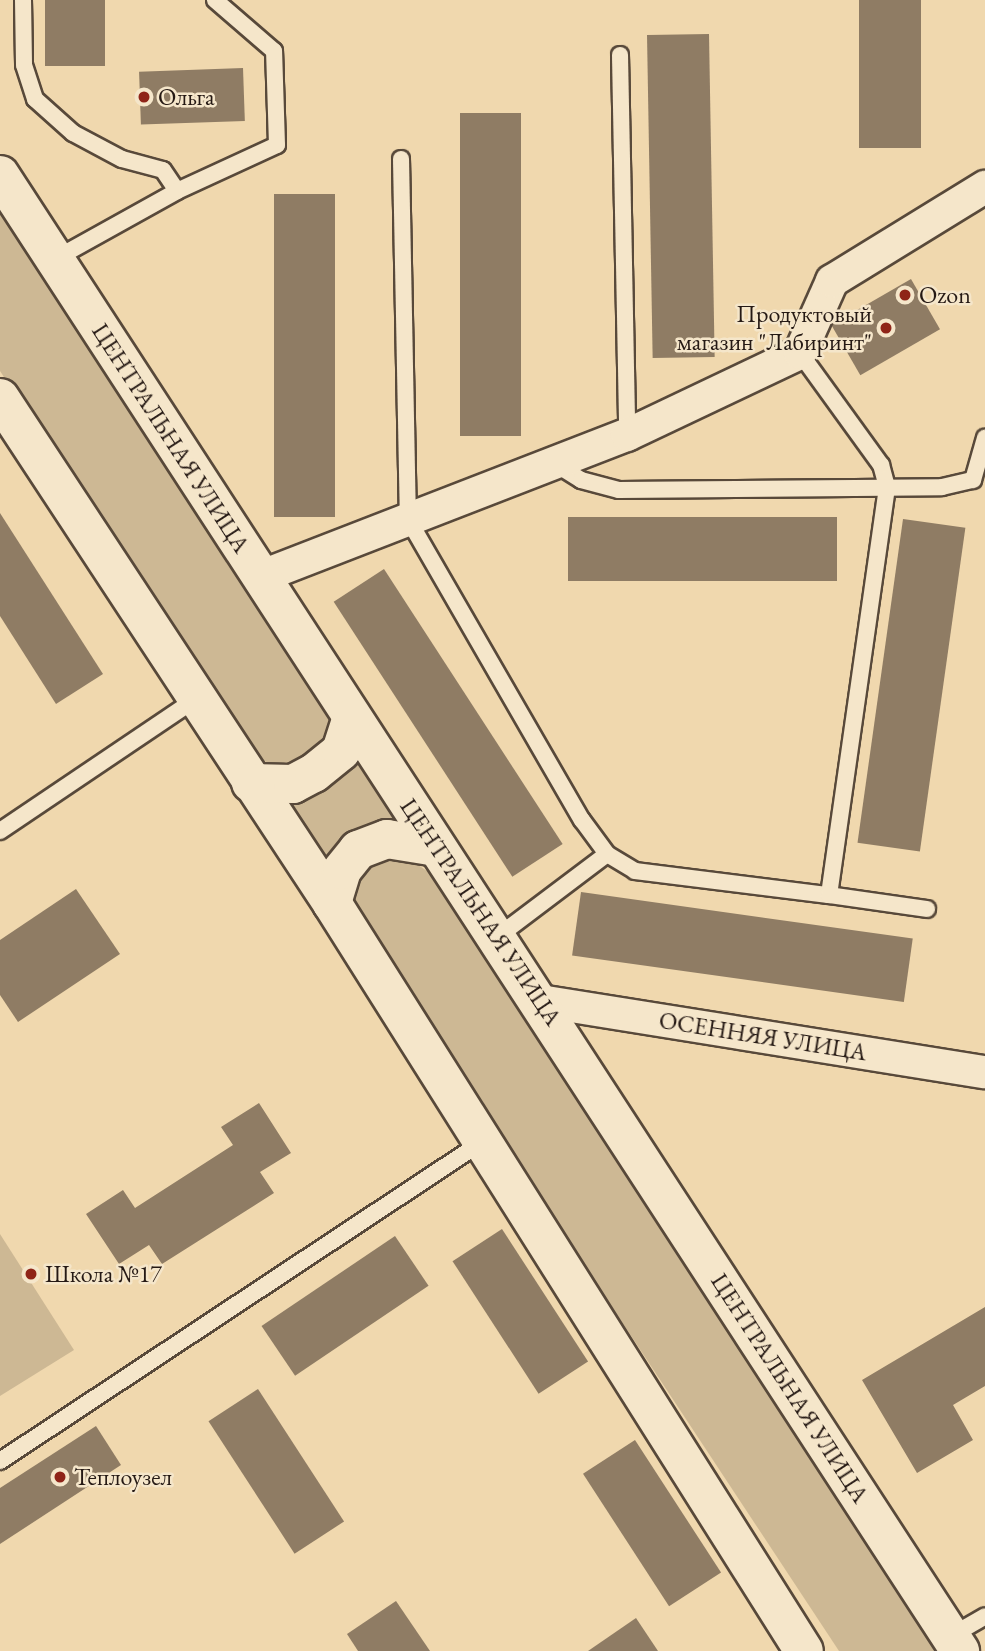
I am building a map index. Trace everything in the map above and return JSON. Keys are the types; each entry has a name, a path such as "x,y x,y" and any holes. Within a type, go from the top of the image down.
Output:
{"street":[{"name":"ЦЕНТРАЛЬНАЯ УЛИЦА","path":"0,175 436,847 540,1001 955,1644"},
{"path":"260,577 627,435 800,353 832,281 985,187"},
{"path":"0,398 332,904 804,1651"},
{"path":"251,783 293,785 314,773 341,751 352,718"},
{"path":"332,904 342,870 358,850 387,839 436,847"},
{"name":"ОСЕННЯЯ УЛИЦА","path":"540,1001 985,1072"}],"lane":[{"path":"23,0 24,65 35,99 73,133 122,159 163,170 177,191"},
{"path":"55,259 177,191 277,145 274,51 215,0"},
{"path":"620,55 627,435"},
{"path":"401,159 408,519 582,820 607,854 635,871 927,909"},
{"path":"800,353 881,464 887,487 829,895"},
{"path":"554,463 582,480 619,490 942,487 973,480 985,438"},
{"path":"0,831 195,699"},
{"path":"497,937 607,854"},
{"path":"0,1461 482,1142"},
{"path":"955,1644 985,1616"}],"shaded area":[{"path":"0,206 328,704 329,730 308,755 275,766 248,753 0,371"},
{"path":"355,746 402,827 321,874 274,792"},
{"path":"403,854 431,874 935,1651 839,1651 352,913 355,891 373,861"},
{"path":"0,1234 74,1350 0,1396"}],"building":[{"path":"45,0 105,0 105,66 45,66"},
{"path":"859,0 921,0 921,148 859,148"},
{"path":"709,34 715,357 653,358 647,35"},
{"path":"243,68 245,121 141,125 139,72"},
{"path":"460,113 521,113 521,436 460,436"},
{"path":"274,194 335,194 335,517 274,517"},
{"name":"Продуктовый магазин \"Лабиринт\"","path":"911,279 940,329 860,375 831,325"},
{"path":"0,513 103,674 56,704 0,616"},
{"path":"568,517 837,517 837,581 568,581"},
{"path":"903,519 965,528 920,852 857,843"},
{"path":"384,569 563,844 512,877 334,602"},
{"path":"76,889 120,954 18,1022 0,995 0,940"},
{"path":"581,892 913,939 904,1002 572,955"},
{"path":"259,1103 291,1153 260,1172 274,1193 162,1264 149,1245 119,1264 86,1214 123,1190 135,1208 233,1145 221,1127"},
{"path":"502,1229 588,1362 539,1394 453,1261"},
{"path":"395,1236 429,1286 295,1376 262,1326"},
{"path":"985,1307 985,1386 953,1405 973,1440 917,1473 862,1380"},
{"path":"258,1389 344,1522 295,1554 209,1421"},
{"name":"Теплоузел","path":"96,1426 121,1465 0,1544 0,1488"},
{"path":"635,1440 721,1573 669,1606 583,1474"},
{"path":"396,1601 430,1651 358,1651 347,1634"},
{"path":"636,1618 658,1651 588,1651"}],"place":[{"name":"Ольга","path":"144,97"},
{"name":"Ozon","path":"905,295"},
{"name":"Продуктовый магазин \"Лабиринт\"","path":"886,328"},
{"name":"Школа №17","path":"31,1274"},
{"name":"Теплоузел","path":"60,1477"}]}
